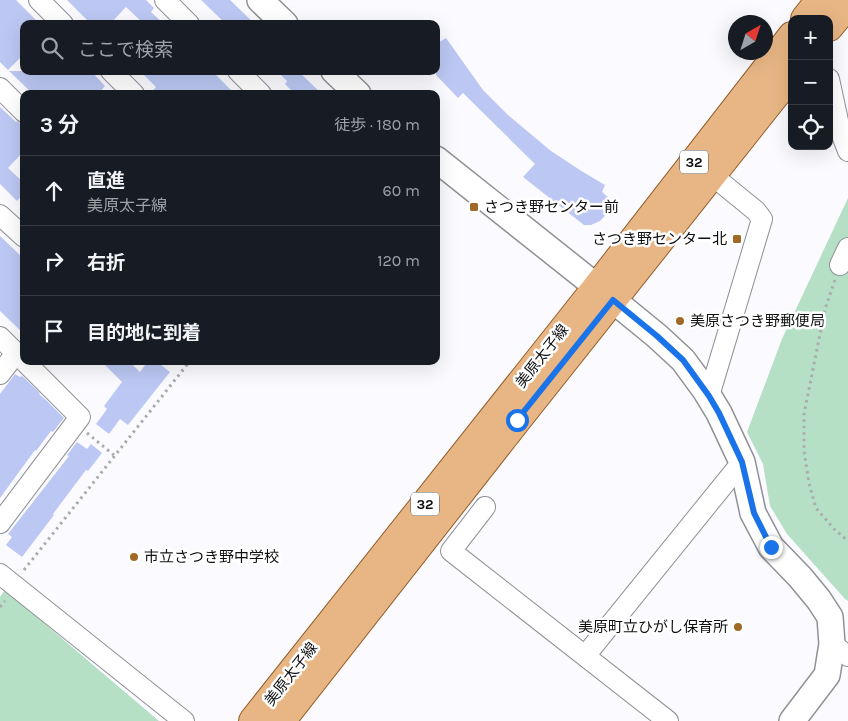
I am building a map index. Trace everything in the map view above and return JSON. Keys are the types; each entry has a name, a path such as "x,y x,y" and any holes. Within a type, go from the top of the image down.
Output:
{"main road":[{"path":"808,15 820,0"},
{"path":"833,22 848,4"},
{"name":"美原太子線","path":"253,721 605,294 703,168 788,42"},
{"name":"美原太子線","path":"703,168 788,78"},
{"name":"美原太子線","path":"281,721 517,420 605,294"}],"street":[{"path":"38,0 59,20"},
{"path":"165,0 185,20"},
{"path":"260,0 280,20"},
{"path":"115,75 130,90"},
{"path":"242,75 257,90"},
{"path":"338,75 354,90"},
{"path":"0,88 20,108"},
{"path":"833,98 840,130 848,151"},
{"path":"440,162 657,336 683,360 709,396 742,462 754,513 771,547 813,592 830,617 840,650 827,676 792,721"},
{"path":"703,168 762,219 709,396"},
{"path":"0,214 20,233"},
{"path":"0,338 20,357"},
{"path":"0,374 20,359"},
{"path":"0,523 80,417 28,365"},
{"path":"585,656 742,462"},
{"path":"485,507 451,551 668,721"},
{"path":"7,579 184,721"}],"path":[{"path":"844,257 825,309 804,414 804,451 809,483 816,508 834,529 848,541"},
{"path":"7,579 115,456 187,365"},
{"path":"75,424 115,456"}],"green space":[{"path":"848,198 848,601 787,534 770,506 763,464 747,432 782,339"},
{"path":"5,590 159,721 0,721 0,597"}],"building":[{"path":"0,0 16,0 36,20 20,20 20,58 8,70 0,62"},
{"path":"67,0 146,0 154,8 151,12 160,20 140,20 126,7 114,20 87,20"},
{"path":"201,0 230,0 251,20 222,20"},
{"path":"446,38 483,90 508,115 551,151 605,185 602,192 616,204 600,221 591,225 584,225 523,177 535,164 463,93 458,98 436,75 440,75 440,42"},
{"path":"9,71 20,71 20,75 95,75 105,86 102,90 29,90"},
{"path":"144,75 216,75 231,90 153,90 156,87"},
{"path":"281,75 302,75 318,90 291,90 285,84 287,81"},
{"path":"0,107 16,122 20,123 20,155 8,168 20,179 20,198 17,201 0,184"},
{"path":"0,236 20,255 20,330 0,311"},
{"path":"105,365 133,365 140,372 145,365 161,365 170,372 128,425 120,419 109,434 96,424 107,409 104,406 122,382"},
{"path":"15,374 20,377 22,376 64,418 35,450 0,498 0,394"},
{"path":"77,442 87,449 91,444 102,453 88,471 86,470 22,557 6,545 12,537 8,534 69,456 67,455"}],"place":[{"name":"さつき野センター前","path":"474,207"},
{"name":"さつき野センター北","path":"737,239"},
{"name":"美原さつき野郵便局","path":"680,321"},
{"name":"市立さつき野中学校","path":"134,557"},
{"name":"美原町立ひがし保育所","path":"738,627"}],"route":[{"path":"517,420 613,300 683,360 709,396 742,462 754,513 771,547"}]}
